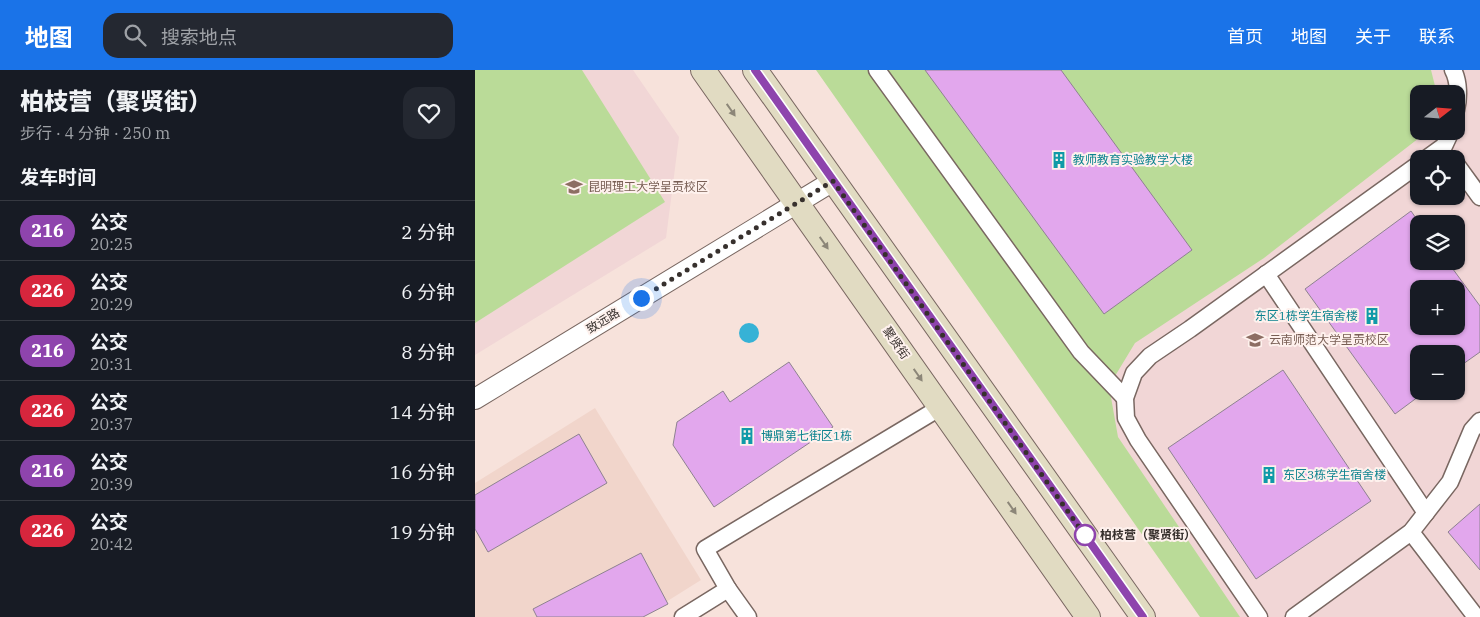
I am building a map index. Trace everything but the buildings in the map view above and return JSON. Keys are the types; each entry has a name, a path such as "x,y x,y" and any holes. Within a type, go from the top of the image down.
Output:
{"main road":[{"name":"聚贤街","path":"703,70 1089,617"},
{"path":"755,70 1143,617"}],"street":[{"path":"877,70 1081,352 1125,398"},
{"path":"1453,70 1456,75 1457,85"},
{"path":"1259,617 1138,440 1126,418 1125,398 1134,373 1150,356 1410,170"},
{"path":"1465,176 1480,197"},
{"name":"致远路","path":"475,399 833,181"},
{"path":"1266,274 1426,513"},
{"path":"748,617 727,589 705,549 941,407"},
{"path":"1294,617 1411,532 1450,482 1472,430 1480,422"},
{"path":"1411,532 1475,617"},
{"path":"683,617 727,589"}],"shaded area":[{"name":"昆明理工大学呈贡校区","path":"475,70 633,70 679,137 666,238 475,355"},
{"name":"云南师范大学呈贡校区","path":"838,70 1480,70 1480,617 1227,617"},
{"path":"595,408 701,580 642,617 475,617 475,483"}],"green space":[{"name":"昆明理工大学呈贡校区","path":"475,70 582,70 665,202 475,323"},
{"path":"816,70 1431,70 1435,85 1410,85 1410,140 1416,140 1264,258 1135,343 1109,386 1118,437 1240,617 1200,617"}],"water":[{"path":"749,323 756,326 759,333 756,340 749,343 742,340 739,333 742,326"}],"bus line":[{"name":"216","path":"755,70 1143,617"}],"place":[{"name":"教师教育实验教学大楼","path":"1059,160"},
{"name":"昆明理工大学呈贡校区","path":"574,187"},
{"name":"东区1栋学生宿舍楼","path":"1372,316"},
{"name":"云南师范大学呈贡校区","path":"1255,340"},
{"name":"博鼎第七街区1栋","path":"747,436"},
{"name":"东区3栋学生宿舍楼","path":"1269,475"},
{"name":"柏枝营（聚贤街）","path":"1085,535"}],"route":[{"path":"641,298 833,181 1086,537 1085,535"}]}
